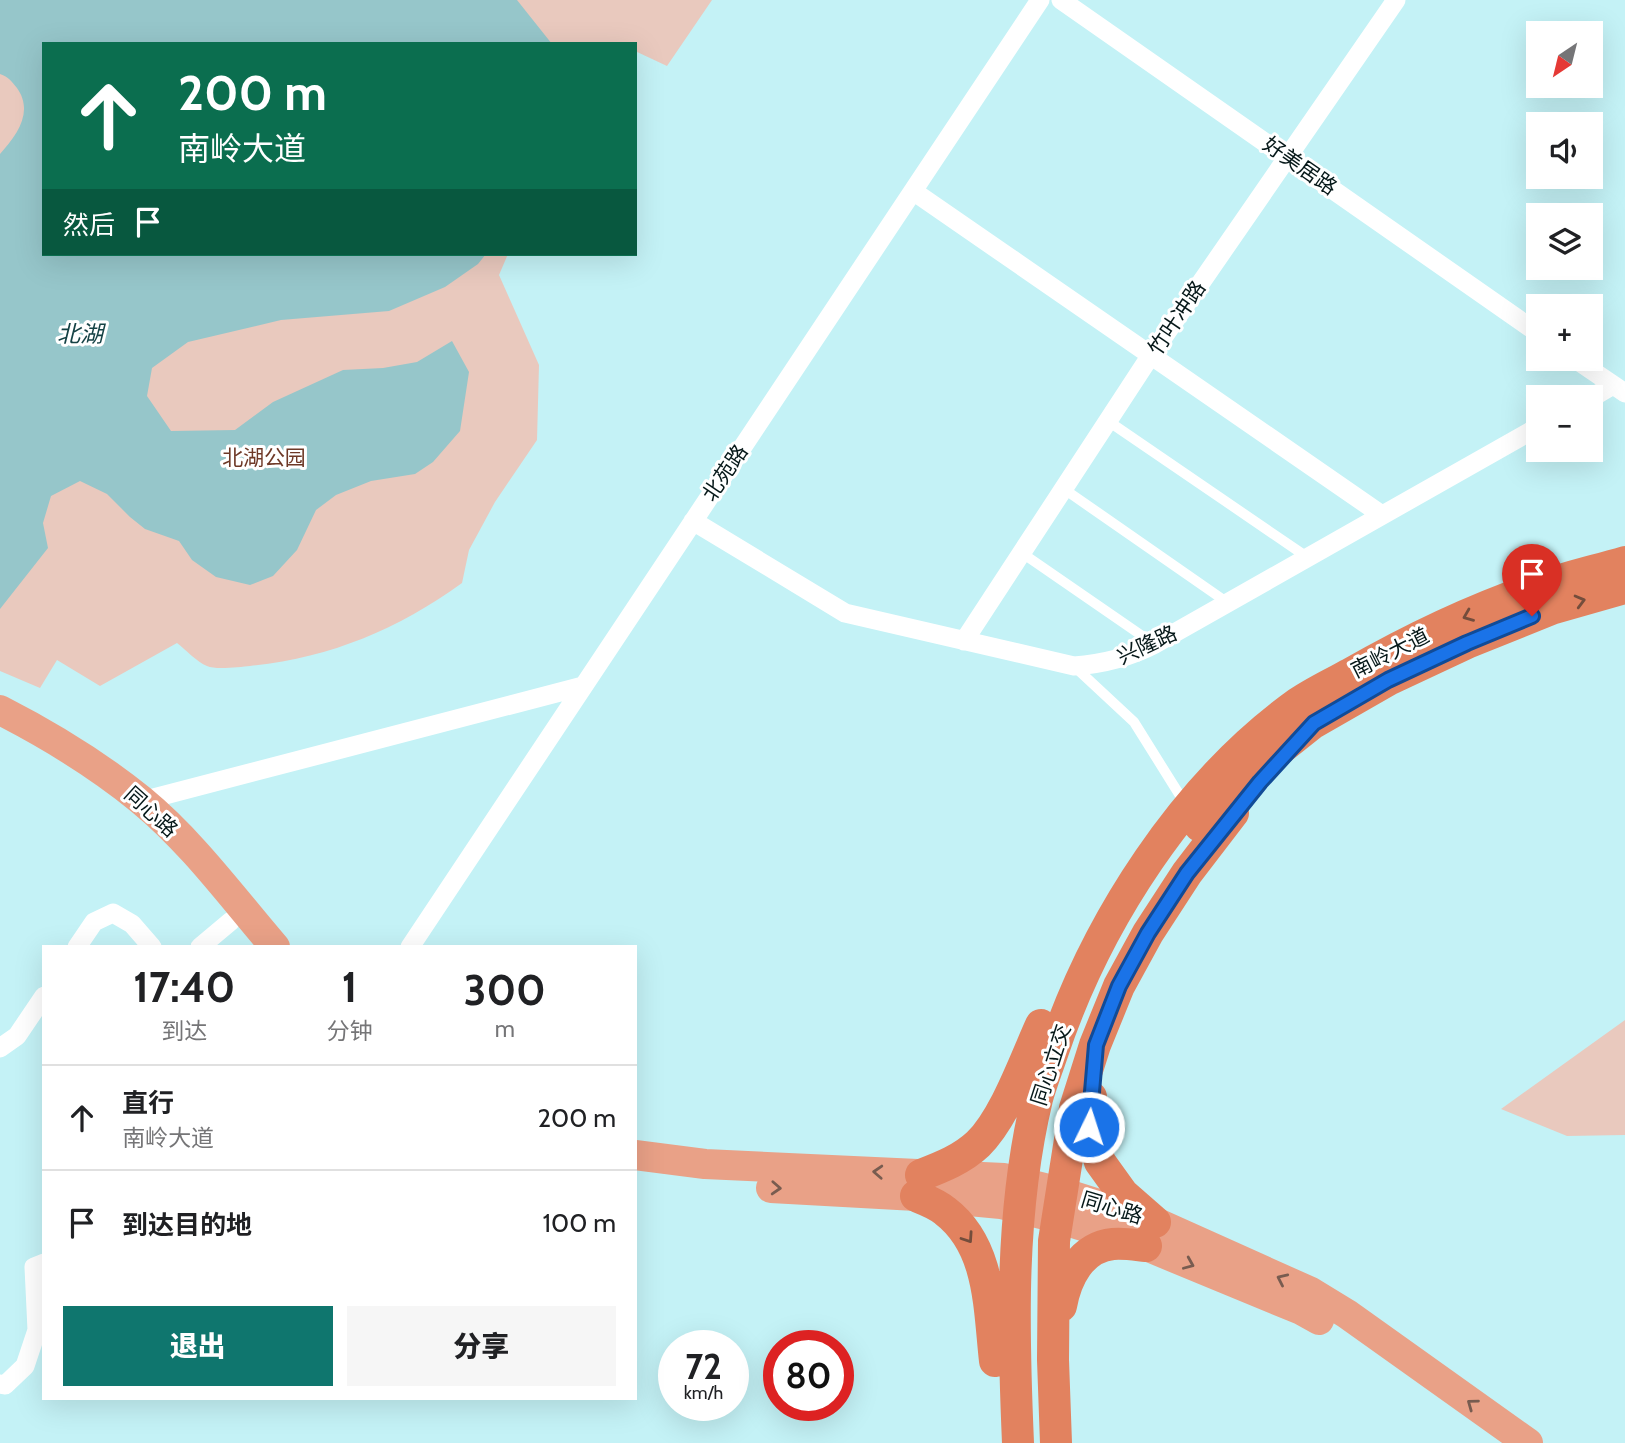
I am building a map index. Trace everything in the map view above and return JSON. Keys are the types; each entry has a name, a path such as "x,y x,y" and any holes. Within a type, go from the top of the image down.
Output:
{"highway":[{"name":"南岭大道","path":"1192,805 1269,758 1306,713 1377,659 1457,620 1544,585 1625,562"},
{"name":"南岭大道","path":"1306,713 1554,608 1625,588"},
{"path":"1056,1443 1053,1360 1054,1241 1075,1108 1096,1045 1119,986 1148,933 1187,873 1306,713"},
{"path":"995,1361 986,1280 978,1253 965,1231 919,1185 979,1143 996,1121 1041,1025 1067,961 1098,904 1139,840 1192,805"},
{"name":"同心立交","path":"1018,1443 1015,1360 1016,1238 1038,1098 1085,969 1115,914 1155,851 1192,805"},
{"name":"同心立交","path":"1039,1443 1035,1360 1036,1240 1058,1104 1079,1039 1104,978 1133,924 1172,863 1192,805"},
{"path":"999,1443 995,1361 996,1236 1020,1094 1041,1025"},
{"path":"1053,1360 1062,1299 1079,1261 1094,1250 1151,1234 1100,1162 1089,1127 1096,1045"}],"main road":[{"name":"同心路","path":"0,710 70,750 142,801 184,841 273,945"},
{"name":"同心路","path":"0,729 61,764 131,814 172,853 251,945"},
{"name":"同心路","path":"637,1155 919,1185 1003,1191 1059,1205 1151,1234 1311,1293 1347,1314 1528,1443"},
{"name":"同心路","path":"637,1172 719,1185 919,1185"},
{"name":"同心路","path":"1151,1234 1301,1310 1354,1343 1491,1443"}],"street":[{"name":"北苑路","path":"411,945 1040,0"},
{"name":"好美居路","path":"1061,0 1526,325"},
{"name":"竹叶冲路","path":"964,641 1151,355 1396,0"},
{"path":"913,191 1382,515"},
{"path":"1593,371 1619,389"},
{"name":"兴隆路","path":"693,521 845,613 1074,666 1116,660 1155,644 1526,434"},
{"path":"142,801 583,686"},
{"path":"78,945 94,922 113,913 132,924 150,945"},
{"path":"202,945 231,921"},
{"path":"0,1048 17,1036 42,999"},
{"path":"0,1384 5,1385 25,1366 37,1331 34,1266 42,1264"}],"lane":[{"path":"1108,421 1308,558"},
{"path":"1064,489 1228,603"},
{"path":"1022,553 1155,644"},
{"path":"1074,666 1134,722 1192,805"}],"green space":[{"name":"北湖公园","path":"0,0 712,0 667,66 637,52 637,42 42,42 42,256 507,256 499,275 539,365 537,440 495,502 469,550 462,583 413,615 387,628 335,649 307,656 221,668 199,662 177,643 100,686 57,660 40,688 0,671"},
{"path":"1625,1020 1625,1135 1567,1136 1501,1109"}],"water":[{"name":"北湖","path":"0,0 517,0 550,42 42,42 42,256 484,256 478,264 445,287 389,311 281,320 188,342 152,368 147,396 171,431 235,430 273,402 343,370 383,368 417,362 452,341 469,372 460,431 433,462 415,474 371,481 336,495 316,510 297,550 273,576 250,585 216,577 192,560 179,541 145,529 107,494 80,481 51,496 43,523 48,548 0,609 0,154 21,123 24,106 17,88 0,74"}],"route":[{"path":"1089,1127 1096,1045 1119,986 1148,933 1187,873 1221,827 1260,782 1314,723 1388,680 1532,616"}]}
